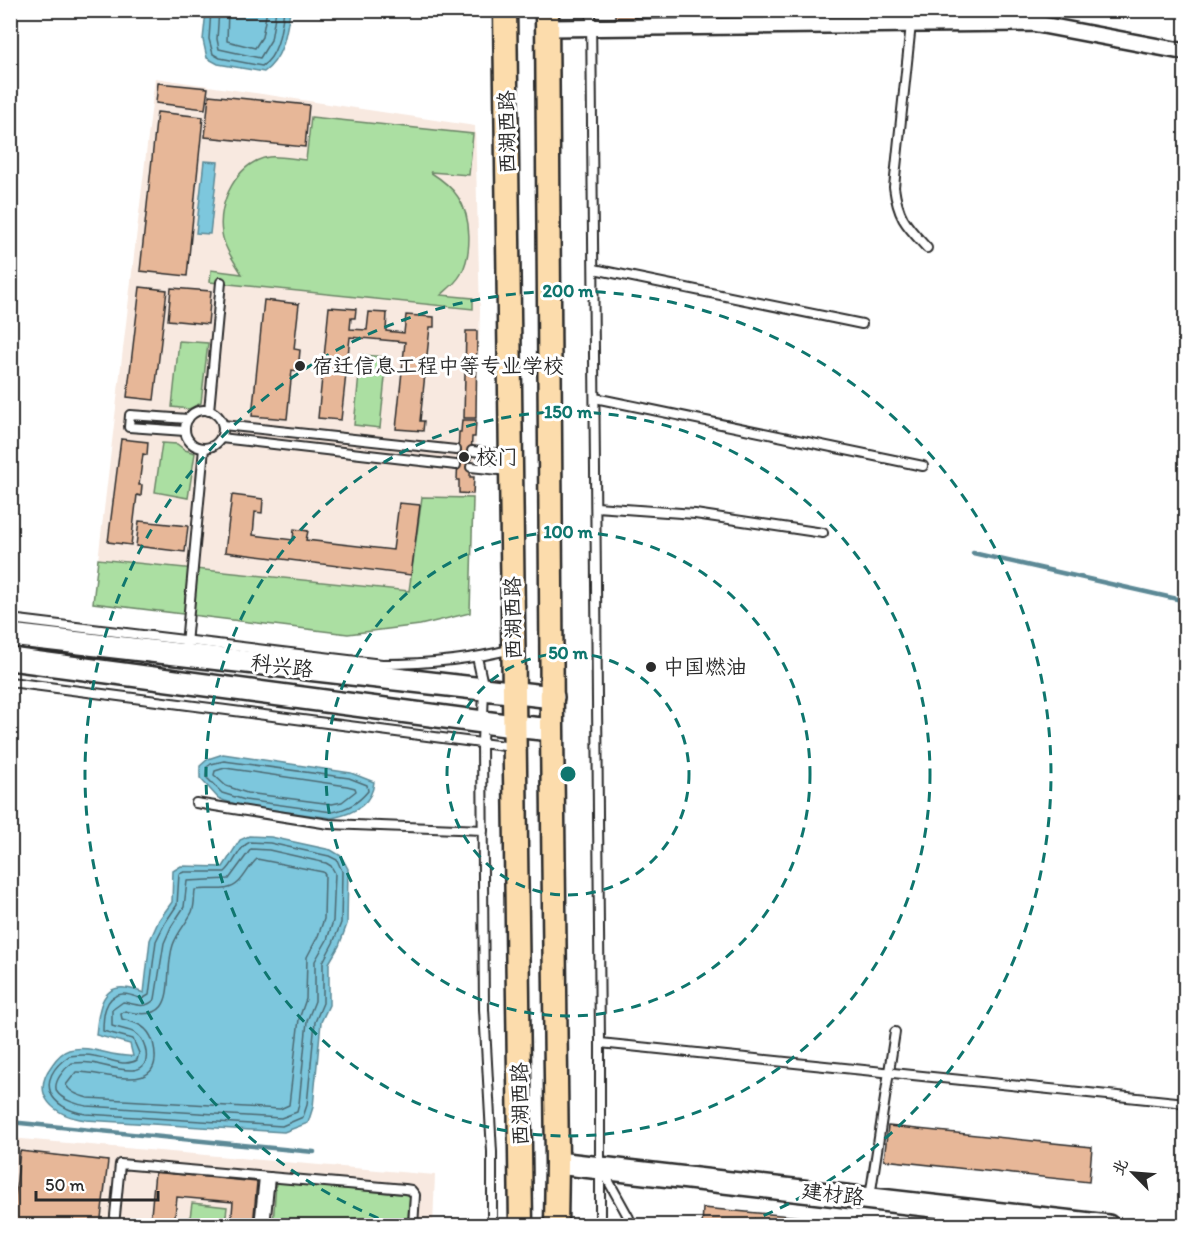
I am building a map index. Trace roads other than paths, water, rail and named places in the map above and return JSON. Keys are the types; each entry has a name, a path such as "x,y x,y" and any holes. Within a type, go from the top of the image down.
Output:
{"main road":[{"name":"西湖西路","path":"505,10 521,1226"},
{"name":"西湖西路","path":"548,19 556,1226"},
{"name":"科兴路","path":"10,635 186,648 484,690 553,697"},
{"name":"科兴路","path":"10,659 482,722 514,737 552,730"},
{"name":"建材路","path":"557,1163 1108,1226"}],"street":[{"path":"548,19 592,28 911,24 1033,16 1185,52"}],"lane":[{"path":"591,10 600,1226"},
{"path":"911,24 894,187 897,206 905,225 927,248"},
{"path":"594,269 862,324"},
{"path":"208,411 221,282"},
{"path":"595,398 923,466"},
{"path":"198,411 208,411 216,415 223,425 221,438 213,446 204,448 195,446 185,431 189,419 198,411"},
{"path":"185,431 129,427 130,415 189,419"},
{"path":"223,425 456,450"},
{"path":"221,438 456,465"},
{"path":"186,648 204,448"},
{"path":"472,451 511,463"},
{"path":"471,467 511,463"},
{"path":"596,507 695,514 823,533"},
{"path":"10,619 186,648 382,664 413,664 477,657 514,649"},
{"path":"477,657 484,690 482,722 484,1009 492,1152 492,1226"},
{"path":"10,682 482,744 514,737"},
{"path":"196,803 329,824 483,830"},
{"path":"870,1198 895,1032"},
{"path":"600,1043 1185,1103"},
{"path":"114,1226 120,1164 411,1190 415,1195 413,1226"},
{"path":"601,1167 629,1218 629,1226"},
{"path":"259,1226 267,1177"},
{"path":"266,1226 267,1177"}],"water":[{"path":"206,11 290,11 283,44 271,66 264,72 218,64 207,58 203,40"},
{"path":"204,161 218,162 210,234 196,233"},
{"path":"223,754 351,773 374,782 370,796 360,807 332,818 244,806 218,798 200,778 200,766 208,759"},
{"path":"249,836 271,837 331,850 341,856 348,869 347,924 339,946 329,963 329,1005 321,1022 313,1107 308,1123 284,1132 86,1120 64,1114 56,1109 44,1095 43,1086 52,1065 64,1052 85,1049 133,1056 130,1044 96,1035 99,1011 105,997 116,988 130,988 144,993 150,940 159,920 172,902 173,871 181,866 223,867 240,840"}],"waterway":[{"path":"973,553 1186,601"},
{"path":"10,1122 314,1152"}],"place":[{"name":"宿迁信息工程中等专业学校","path":"300,366"},
{"name":"校门","path":"464,457"},
{"name":"中国燃油","path":"651,667"}]}
